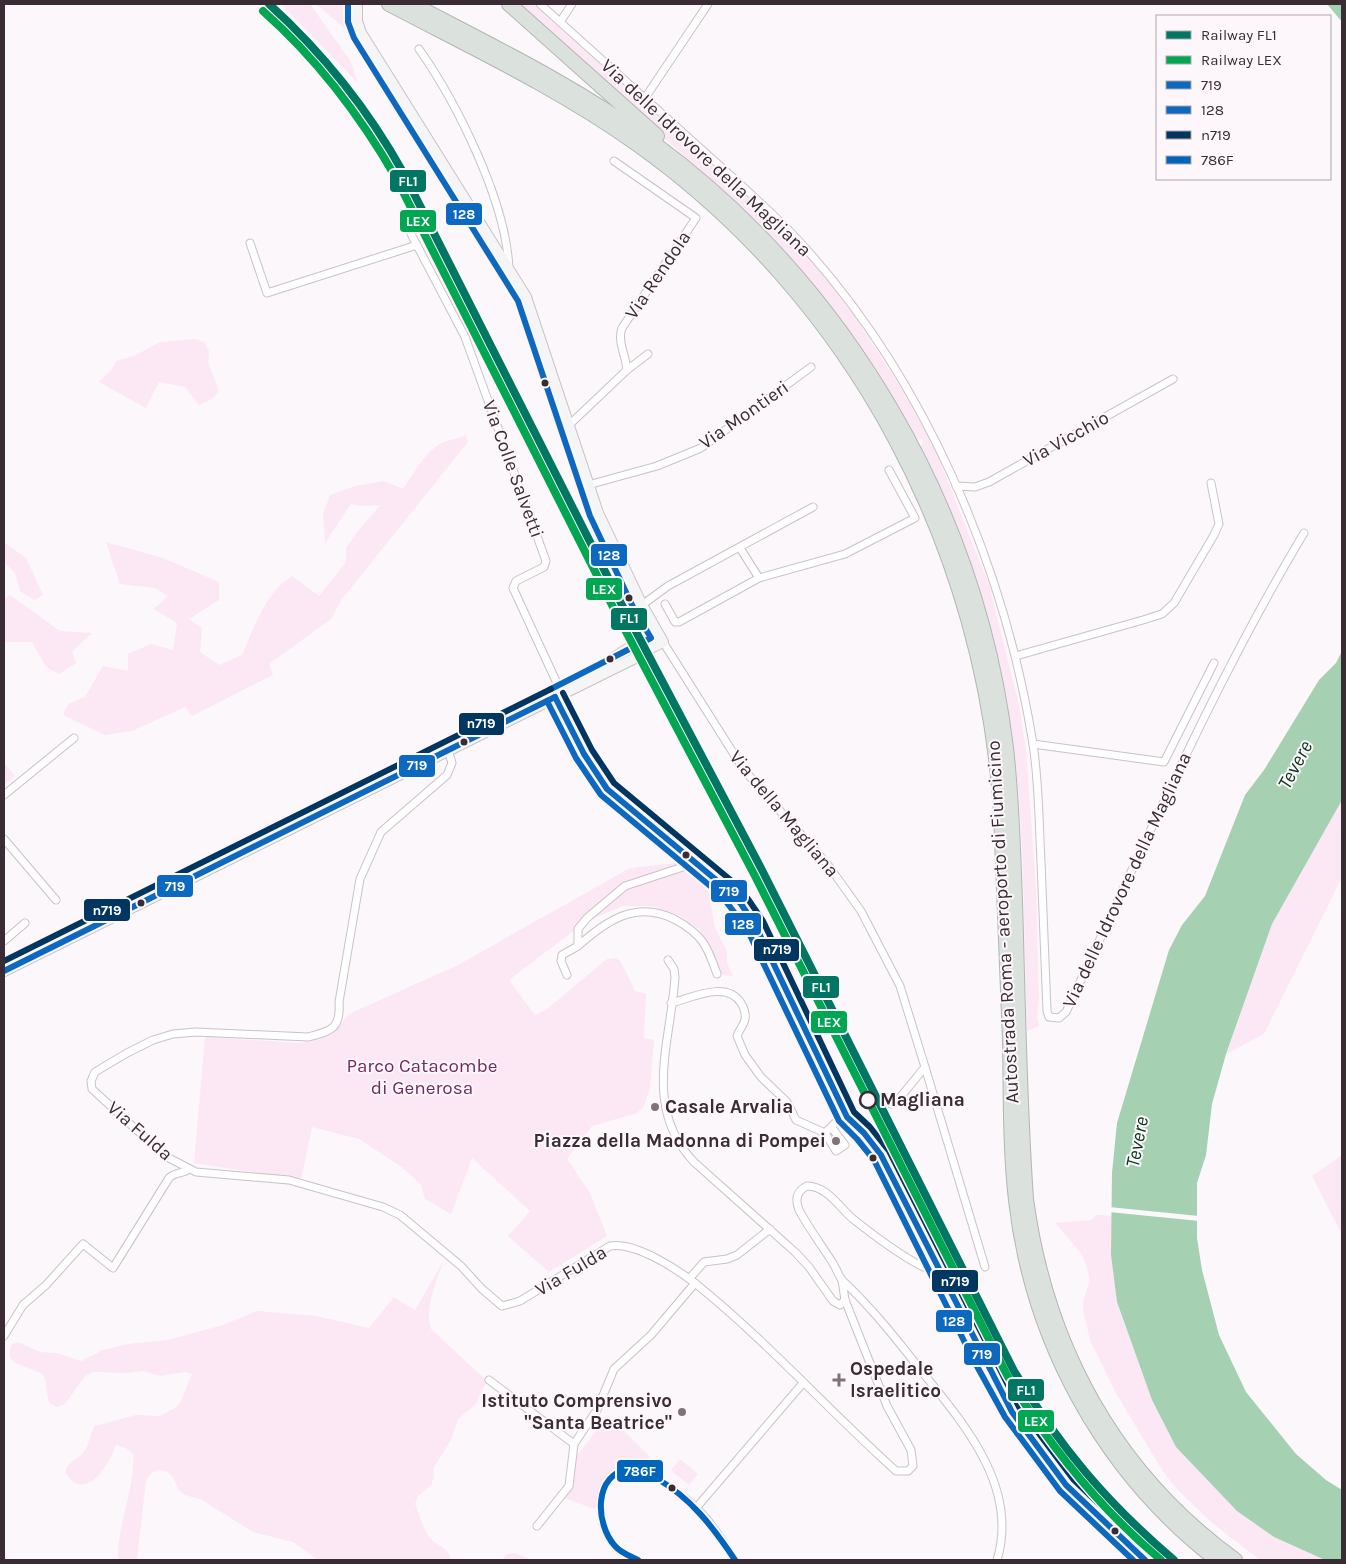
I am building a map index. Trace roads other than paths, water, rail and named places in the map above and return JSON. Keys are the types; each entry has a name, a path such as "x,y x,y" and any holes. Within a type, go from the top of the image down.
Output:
{"highway":[{"name":"Autostrada Roma - aeroporto di Fiumicino","path":"389,4 572,101 636,144 699,193 758,250 823,324 870,393 903,452 934,517 960,589 982,668 994,737 1001,813 1014,1174 1029,1250 1052,1314 1077,1373 1134,1471 1171,1519 1218,1560"},
{"name":"Autostrada Roma - aeroporto di Fiumicino","path":"412,4 591,100 651,141 715,192 770,246 801,281 844,336 880,389 930,482 961,560 979,616 997,690 1010,783 1029,1250"},
{"path":"508,4 681,158 715,192"},
{"name":"Autostrada Roma - aeroporto di Fiumicino","path":"1134,1471 1188,1522 1235,1560"}],"main road":[{"name":"Via della Magliana","path":"357,4 357,21 361,33 529,303 588,485 606,530 642,606 663,642"},
{"path":"643,640 656,631"},
{"path":"649,650 663,642"},
{"path":"558,696 584,675 630,648"},
{"path":"4,971 635,658"},
{"path":"558,696 580,747 607,790 735,896 755,926 846,1115 873,1142 990,1372 1032,1442 1074,1493 1145,1560"}],"street":[{"name":"Via delle Idrovore della Magliana","path":"540,4 779,220 827,274 866,328 908,391 942,453 989,567 1016,656 1033,744 1040,838 1046,1011 1049,1017 1062,1017 1066,1012 1203,719 1274,583 1304,533"},
{"path":"560,22 572,4"},
{"path":"645,98 708,4"},
{"name":"Via della Magliana","path":"419,49 439,80 473,147 504,230 508,247 509,270"},
{"name":"Via Rendola","path":"614,161 696,218 622,328 620,340 625,354 627,370"},
{"name":"Via Colle Salvetti","path":"410,232 465,337 546,561 544,567 516,581 513,588 558,696"},
{"path":"250,243 267,294 417,245"},
{"path":"569,425 627,370 648,354"},
{"name":"Via Montieri","path":"588,485 657,466 702,448 811,367"},
{"name":"Via Vicchio","path":"956,486 975,487 989,482 1173,379"},
{"path":"665,604 675,622 678,622 759,578 845,554 914,518 889,470"},
{"path":"1016,656 1162,614 1174,603 1200,563 1219,524 1211,484"},
{"path":"642,606 668,586 814,507"},
{"path":"740,548 759,578"},
{"name":"Via della Magliana","path":"663,642 744,770 828,865 861,911 900,986 985,1267"},
{"path":"1033,744 1164,762 1214,663"},
{"path":"4,795 74,738"},
{"name":"Via Fulda","path":"448,750 452,760 447,774 381,832 361,876 339,1002 340,1017 334,1027 326,1032 308,1037 196,1032 172,1034 127,1052 95,1072 90,1081 91,1087 165,1156 189,1169 202,1173 238,1174 289,1180 388,1209 404,1218 461,1266 482,1289 502,1306 520,1301 605,1249 617,1245 634,1248 692,1281 896,1471 903,1472 912,1469 914,1461 911,1450 887,1406 845,1300 842,1280"},
{"path":"4,839 56,900"},
{"path":"578,946 578,929 587,918 625,886 695,864"},
{"path":"567,975 561,961 562,955 614,920 637,912 653,911 695,931 709,952 717,974"},
{"path":"4,940 26,923"},
{"path":"668,960 675,973 662,1091 668,1116 685,1153 802,1259 833,1301 840,1305 845,1300 847,1290 854,1290"},
{"path":"671,1003 710,992 732,994 743,1006 745,1012 743,1025 737,1036 744,1055 761,1077 787,1102 796,1120 825,1132 836,1151 845,1145 832,1128"},
{"path":"891,1104 898,1100 925,1067"},
{"path":"825,1132 846,1115"},
{"path":"4,1336 23,1305 46,1285 83,1244 113,1268 169,1178 173,1174 185,1172 189,1169"},
{"path":"940,1273 927,1269 855,1220 825,1192 815,1187 805,1187 798,1194 798,1208 842,1280 854,1290 896,1339 967,1429 978,1446 993,1480 1000,1510 1001,1538 997,1560"},
{"path":"537,1526 569,1486 574,1444 597,1410 617,1364 651,1336 704,1262 727,1260 737,1255 770,1229"},
{"path":"490,1380 574,1444"},
{"path":"696,1508 803,1384"},
{"path":"638,1560 614,1546 602,1523 600,1496 613,1475 627,1469 643,1471 696,1508 713,1527 735,1560"}],"water":[{"path":"1327,4 1342,4 1342,22"},
{"name":"Tevere","path":"1342,651 1342,800 1272,924 1226,1054 1212,1104 1206,1155 1197,1183 1197,1238 1202,1270 1219,1335 1246,1392 1296,1454 1326,1480 1342,1490 1342,1560 1325,1560 1274,1537 1237,1511 1176,1447 1152,1400 1117,1302 1111,1255 1112,1173 1117,1123 1169,950 1182,925 1205,896 1245,795 1264,770 1319,680 1336,663"}],"rail line":[{"name":"FL1","path":"269,4 344,83 375,127 404,174 622,605 763,872 1014,1371 1031,1399 1086,1472 1127,1517 1174,1560"},
{"name":"LEX","path":"263,11 302,48 336,89 368,132 396,178 614,609 755,876 1007,1375 1040,1426 1076,1474 1116,1519 1161,1560"}],"place":[{"name":"Magliana","path":"868,1100"},
{"name":"Casale Arvalia","path":"655,1107"},
{"name":"Piazza della Madonna di Pompei","path":"836,1141"},
{"name":"Ospedale Israelitico","path":"839,1380"},
{"name":"Istituto Comprensivo \"Santa Beatrice\"","path":"682,1412"}],"park label":[{"name":"Parco Catacombe di Generosa","path":"422,1077"}]}
